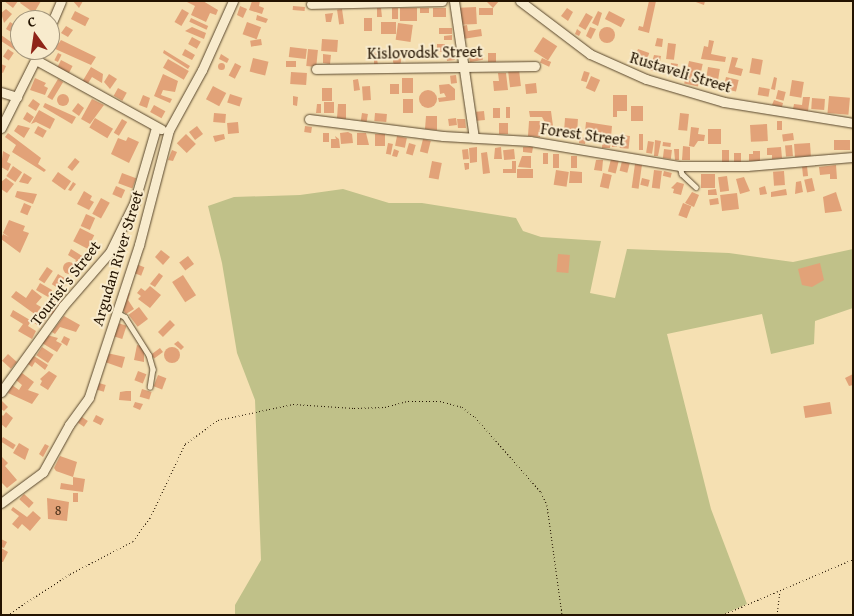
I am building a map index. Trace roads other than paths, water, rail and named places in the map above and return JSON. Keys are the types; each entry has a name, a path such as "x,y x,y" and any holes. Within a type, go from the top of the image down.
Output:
{"street":[{"name":"Argudan River Street","path":"2,501 42,472 69,424 89,397 139,245 169,130 202,70 233,1"},
{"path":"312,4 442,1"},
{"path":"454,1 474,138"},
{"name":"Rustaveli Street","path":"520,1 590,54 646,79 724,102 853,123"},
{"path":"1,128 36,60 156,128 169,130"},
{"name":"Kislovodsk Street","path":"316,69 535,66"},
{"path":"1,92 17,97"},
{"name":"Forest Street","path":"309,119 474,138 548,144 680,166 747,166 853,157"},
{"name":"Tourist's Street","path":"1,392 63,306 110,252 134,203 156,128"}],"lane":[{"path":"680,166 682,174 696,187"},
{"path":"116,312 125,317 149,354 153,369 150,387"}]}
